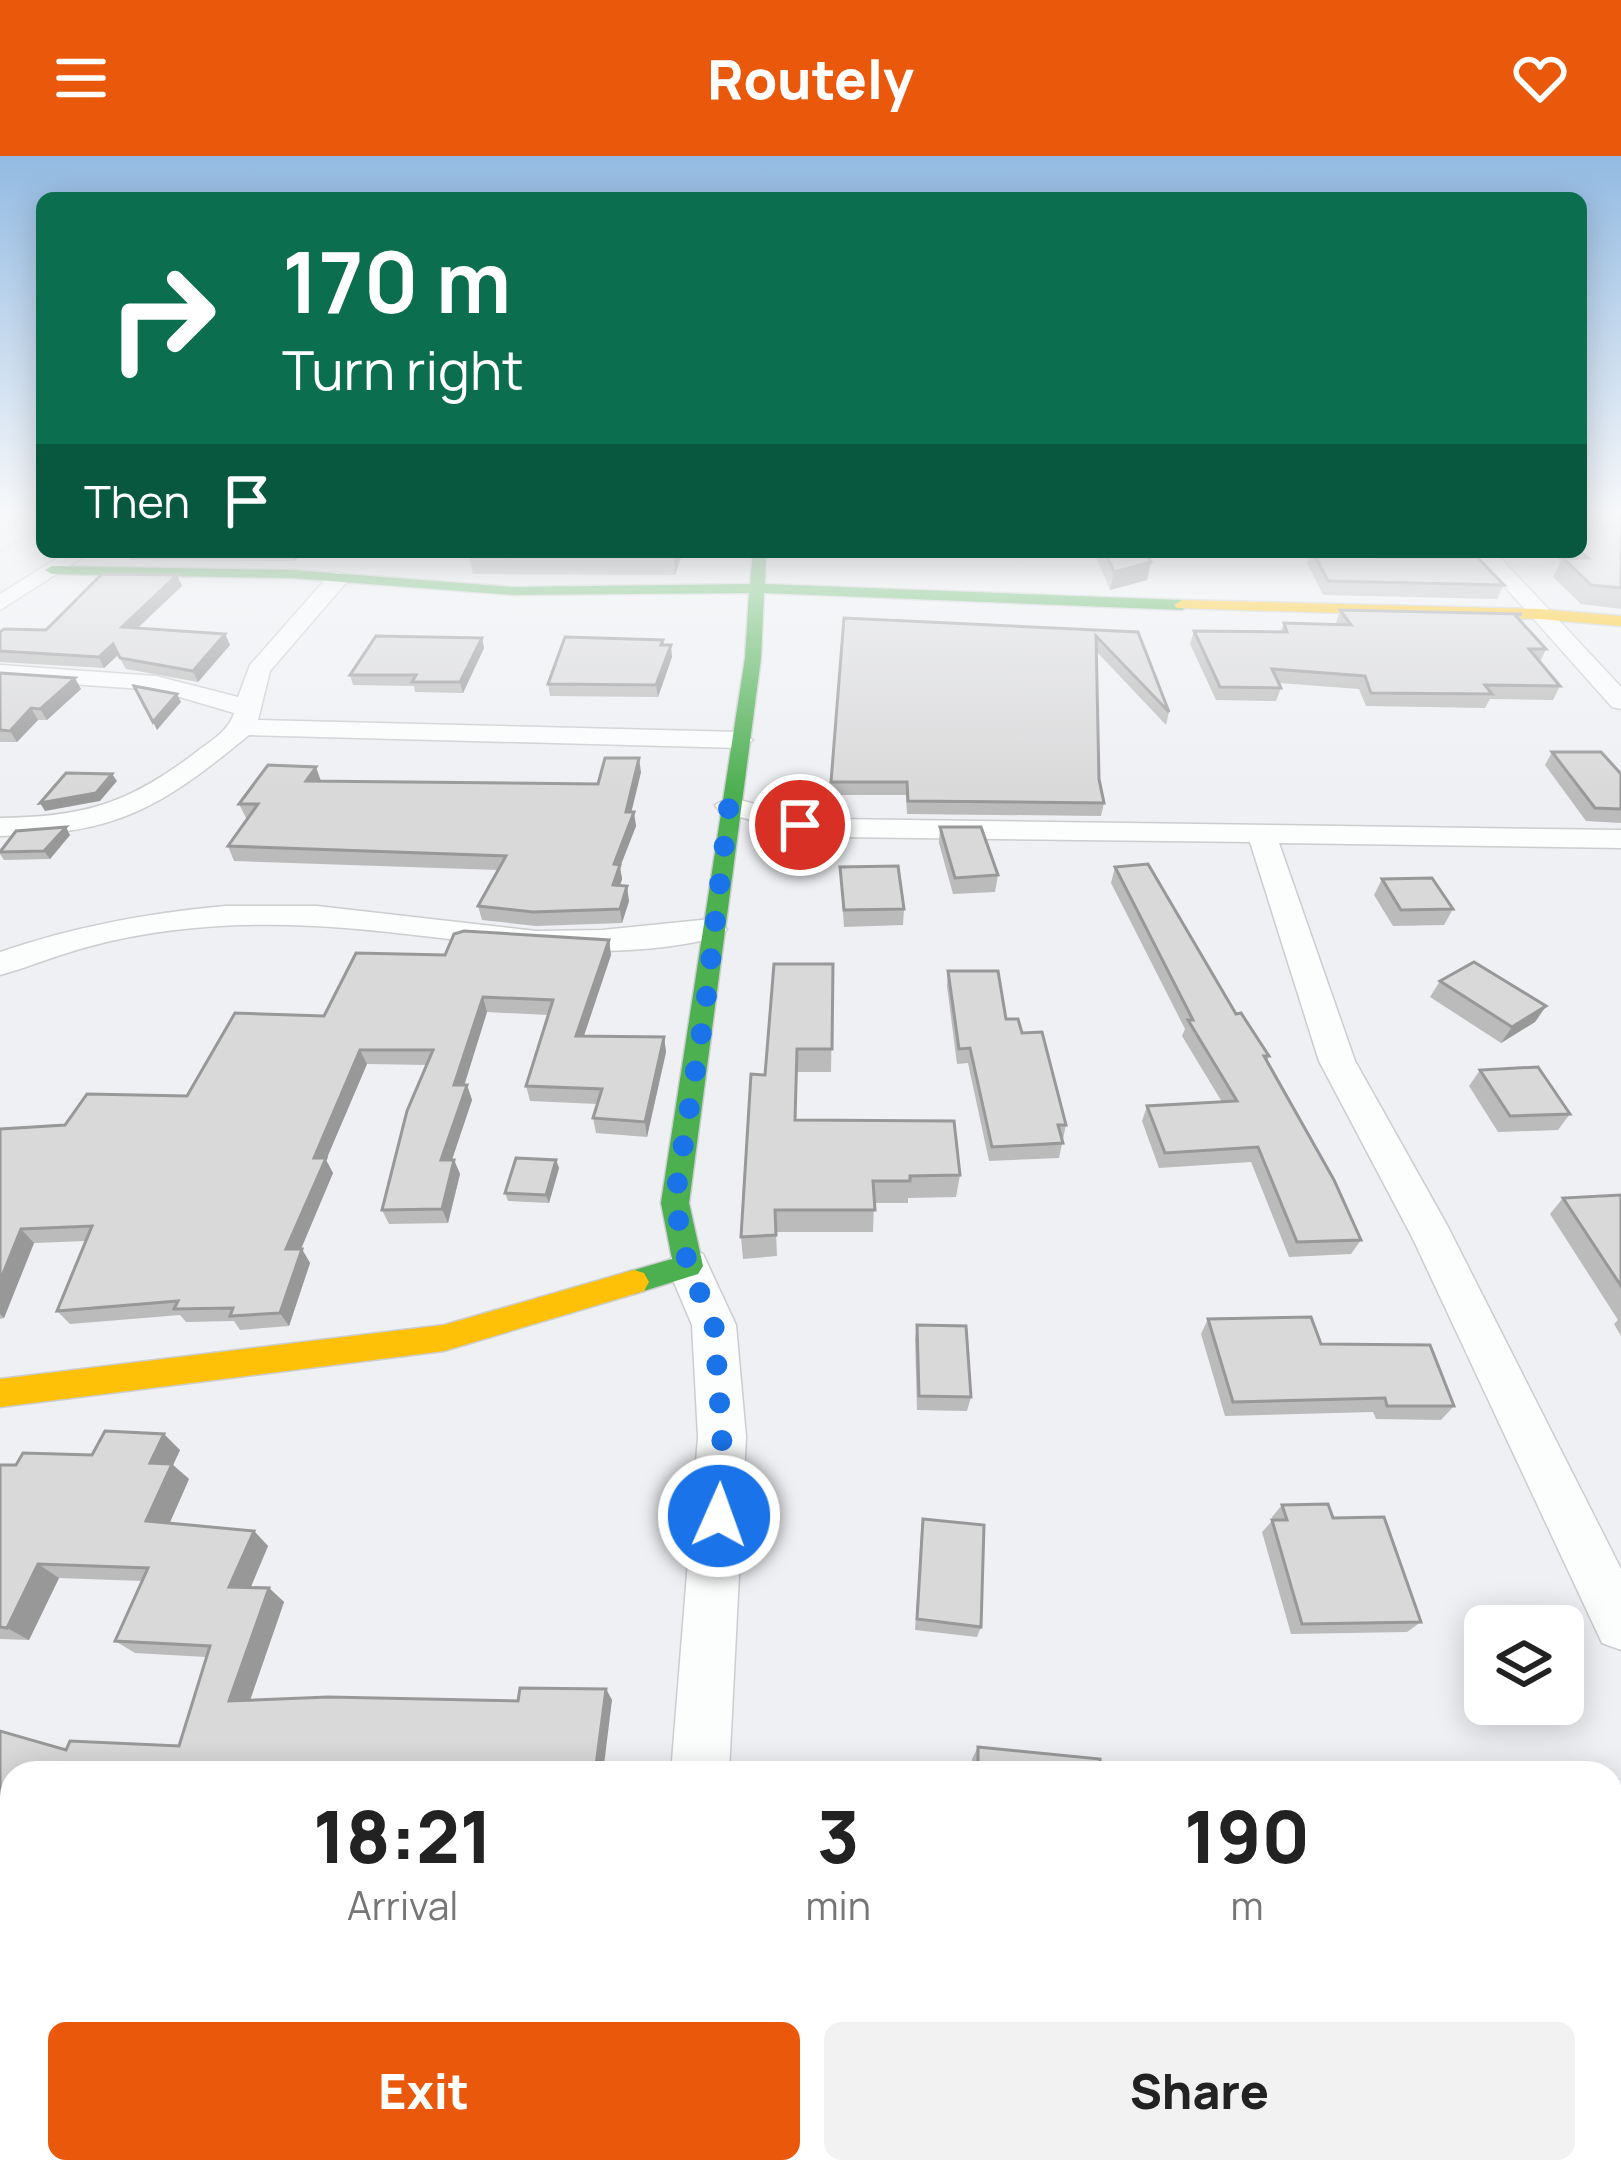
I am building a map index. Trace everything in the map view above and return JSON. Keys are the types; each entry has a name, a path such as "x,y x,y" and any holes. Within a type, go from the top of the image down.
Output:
{"street":[{"path":"0,827 69,826 132,811 158,797 245,718 251,684 266,658 316,604"},
{"path":"701,1761 722,1437 714,1325 688,1266 675,1203 704,1017 711,929 756,604"},
{"path":"1108,604 1540,614 1621,621"},
{"path":"1531,604 1621,702"},
{"path":"0,672 127,679 213,694 245,718 740,740"},
{"path":"729,805 764,817 823,827 1621,838"},
{"path":"723,851 823,827"},
{"path":"1262,836 1337,1061 1432,1237 1621,1624"},
{"path":"0,964 126,928 202,918 359,919 541,941 650,938 711,929"},
{"path":"0,1393 444,1338 688,1266"}],"building":[{"path":"72,604 147,604 122,627 225,634 193,671 120,658 113,644 99,657 0,651 4,629 46,630"},
{"path":"1340,610 1522,614 1515,615 1546,649 1529,649 1560,686 1485,685 1492,694 1371,693 1365,676 1272,669 1281,688 1220,687 1194,631 1287,632 1284,623 1351,625"},
{"path":"844,618 1138,632 1169,712 1096,636 1099,779 1104,803 908,801 907,782 831,782"},
{"path":"376,636 482,638 460,682 412,682 416,675 350,675"},
{"path":"565,637 663,640 661,645 671,645 656,685 548,684"},
{"path":"0,673 75,678 40,709 31,708 10,731 0,730"},
{"path":"134,686 177,694 153,722"},
{"path":"1552,752 1601,752 1621,774 1621,809 1595,808"},
{"path":"605,758 639,758 626,812 634,812 614,864 620,865 613,885 627,886 620,909 533,912 478,906 506,856 228,846 258,804 239,804 268,765 316,767 306,781 598,784"},
{"path":"66,773 112,774 96,793 40,803"},
{"path":"66,827 44,851 0,852 16,831"},
{"path":"940,827 981,827 998,875 955,878"},
{"path":"1148,864 1236,1014 1241,1013 1269,1056 1264,1056 1334,1180 1361,1240 1297,1242 1258,1147 1165,1153 1147,1106 1237,1101 1188,1020 1193,1020 1115,867"},
{"path":"898,866 904,909 844,910 840,867"},
{"path":"1432,878 1453,909 1401,910 1382,879"},
{"path":"454,934 609,940 576,1036 664,1037 645,1122 593,1118 602,1089 526,1086 553,1000 483,997 454,1085 467,1085 441,1160 454,1160 442,1209 382,1210 407,1111 433,1050 360,1050 314,1158 326,1158 286,1249 302,1249 280,1313 230,1316 233,1308 174,1309 178,1301 57,1311 92,1226 21,1229 0,1281 0,1129 65,1125 87,1094 187,1096 235,1013 324,1016 356,953 445,955"},
{"path":"1474,962 1546,1006 1512,1027 1440,981"},
{"path":"774,964 833,964 832,1049 797,1049 795,1120 954,1121 960,1175 873,1181 875,1210 775,1210 776,1235 741,1237 751,1074 765,1075"},
{"path":"948,971 998,971 1006,1019 1018,1019 1022,1033 1042,1032 1066,1125 1058,1125 1063,1143 992,1147 970,1048 959,1049"},
{"path":"1538,1067 1570,1114 1510,1116 1480,1070"},
{"path":"516,1158 556,1160 546,1195 505,1193"},
{"path":"1621,1195 1621,1286 1563,1198"},
{"path":"1311,1317 1321,1344 1430,1345 1454,1406 1387,1406 1385,1398 1233,1402 1208,1319"},
{"path":"917,1325 966,1326 971,1397 919,1396"},
{"path":"105,1431 164,1434 150,1463 172,1464 146,1521 254,1531 229,1587 269,1588 229,1701 328,1697 518,1701 520,1688 606,1689 597,1761 0,1761 0,1731 66,1750 70,1741 179,1746 210,1646 115,1641 148,1568 38,1564 7,1628 0,1627 0,1465 16,1465 23,1453 92,1455"},
{"path":"1328,1504 1333,1518 1384,1517 1421,1622 1302,1624 1272,1520 1287,1520 1282,1505"},
{"path":"923,1519 984,1525 981,1627 917,1619"},
{"path":"978,1747 1100,1761 978,1761"}],"traffic: fast":[{"path":"634,1282 688,1266 675,1203 753,658 756,604"},
{"path":"1147,604 1182,605"}],"traffic: slow":[{"path":"1182,605 1540,614 1621,621"},
{"path":"0,1393 444,1338 634,1282"}],"route":[{"path":"719,1516 722,1437 714,1325 688,1266 675,1203 704,1017 729,805 800,825"}]}
